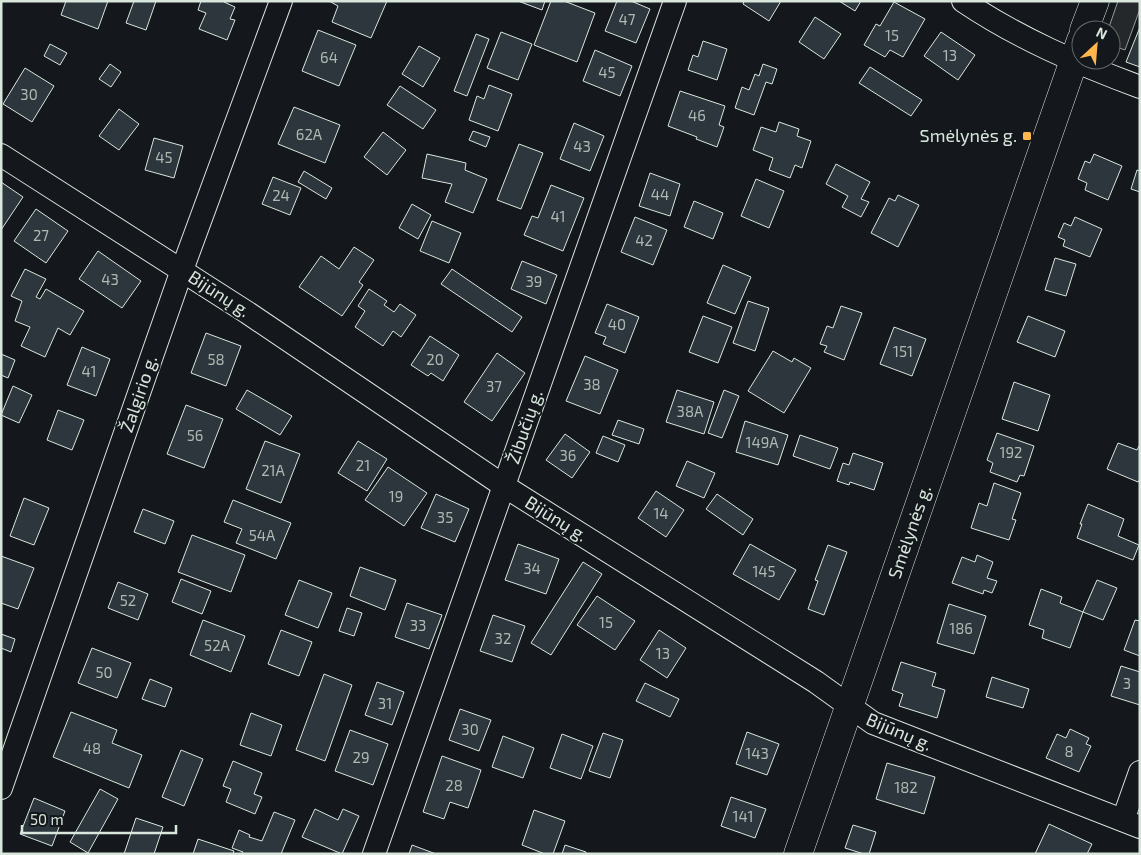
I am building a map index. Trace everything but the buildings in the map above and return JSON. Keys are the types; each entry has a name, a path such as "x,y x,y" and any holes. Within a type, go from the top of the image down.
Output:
{"highway":[{"path":"1087,20 1094,1"},
{"name":"Smėlynės g.","path":"798,854 1071,67"}],"street":[{"name":"Žalgirio g.","path":"1,788 182,270 280,1"},
{"name":"Žibučių g.","path":"374,854 675,1"},
{"path":"963,1 1016,34 1071,48"},
{"path":"1111,70 1140,87"},
{"name":"Bijūnų g.","path":"1,155 257,319 504,486 816,682 873,723 1131,823"},
{"path":"1131,823 1140,772"}],"shaded area":[{"path":"1118,1 1140,1 1140,9 1125,50 1121,49 1121,20 1111,20"}],"place":[{"name":"Smėlynės g.","path":"1027,136"}]}
